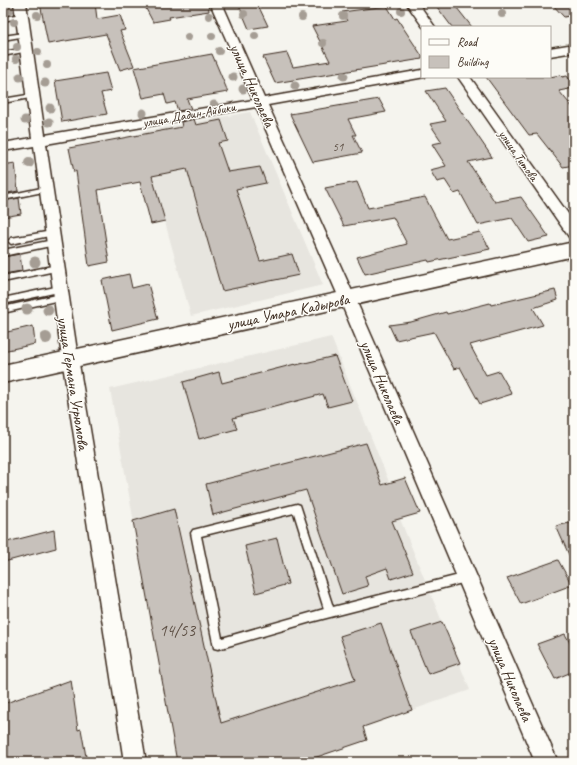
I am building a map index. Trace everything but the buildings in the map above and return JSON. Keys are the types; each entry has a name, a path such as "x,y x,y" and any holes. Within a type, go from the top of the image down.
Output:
{"street":[{"name":"улица Николаева","path":"216,3 347,298 546,762"},
{"path":"412,3 428,26"},
{"name":"улица Германа Угрюмова","path":"21,10 60,293 135,762"},
{"path":"551,52 574,48"},
{"name":"улица Дадин-Айбики","path":"3,147 421,74"},
{"name":"улица Титова","path":"465,78 574,233"},
{"name":"улица Умара Кадырова","path":"3,374 70,358 574,249"}],"lane":[{"path":"3,14 21,10"},
{"path":"3,19 21,10"},
{"path":"3,38 25,43"},
{"path":"3,54 25,43"},
{"path":"3,101 33,96"},
{"path":"3,198 46,190"},
{"path":"11,242 53,238"},
{"path":"3,253 53,238"},
{"path":"3,279 57,268"},
{"path":"3,301 60,293"},
{"path":"3,310 60,293"},
{"path":"330,613 297,508 196,533 218,644 330,613 467,578"}],"shaded area":[{"path":"250,112 323,285 191,316 140,132"},
{"path":"331,337 389,482 405,478 400,519 470,690 363,727 367,740 302,762 177,762 110,389"}]}
